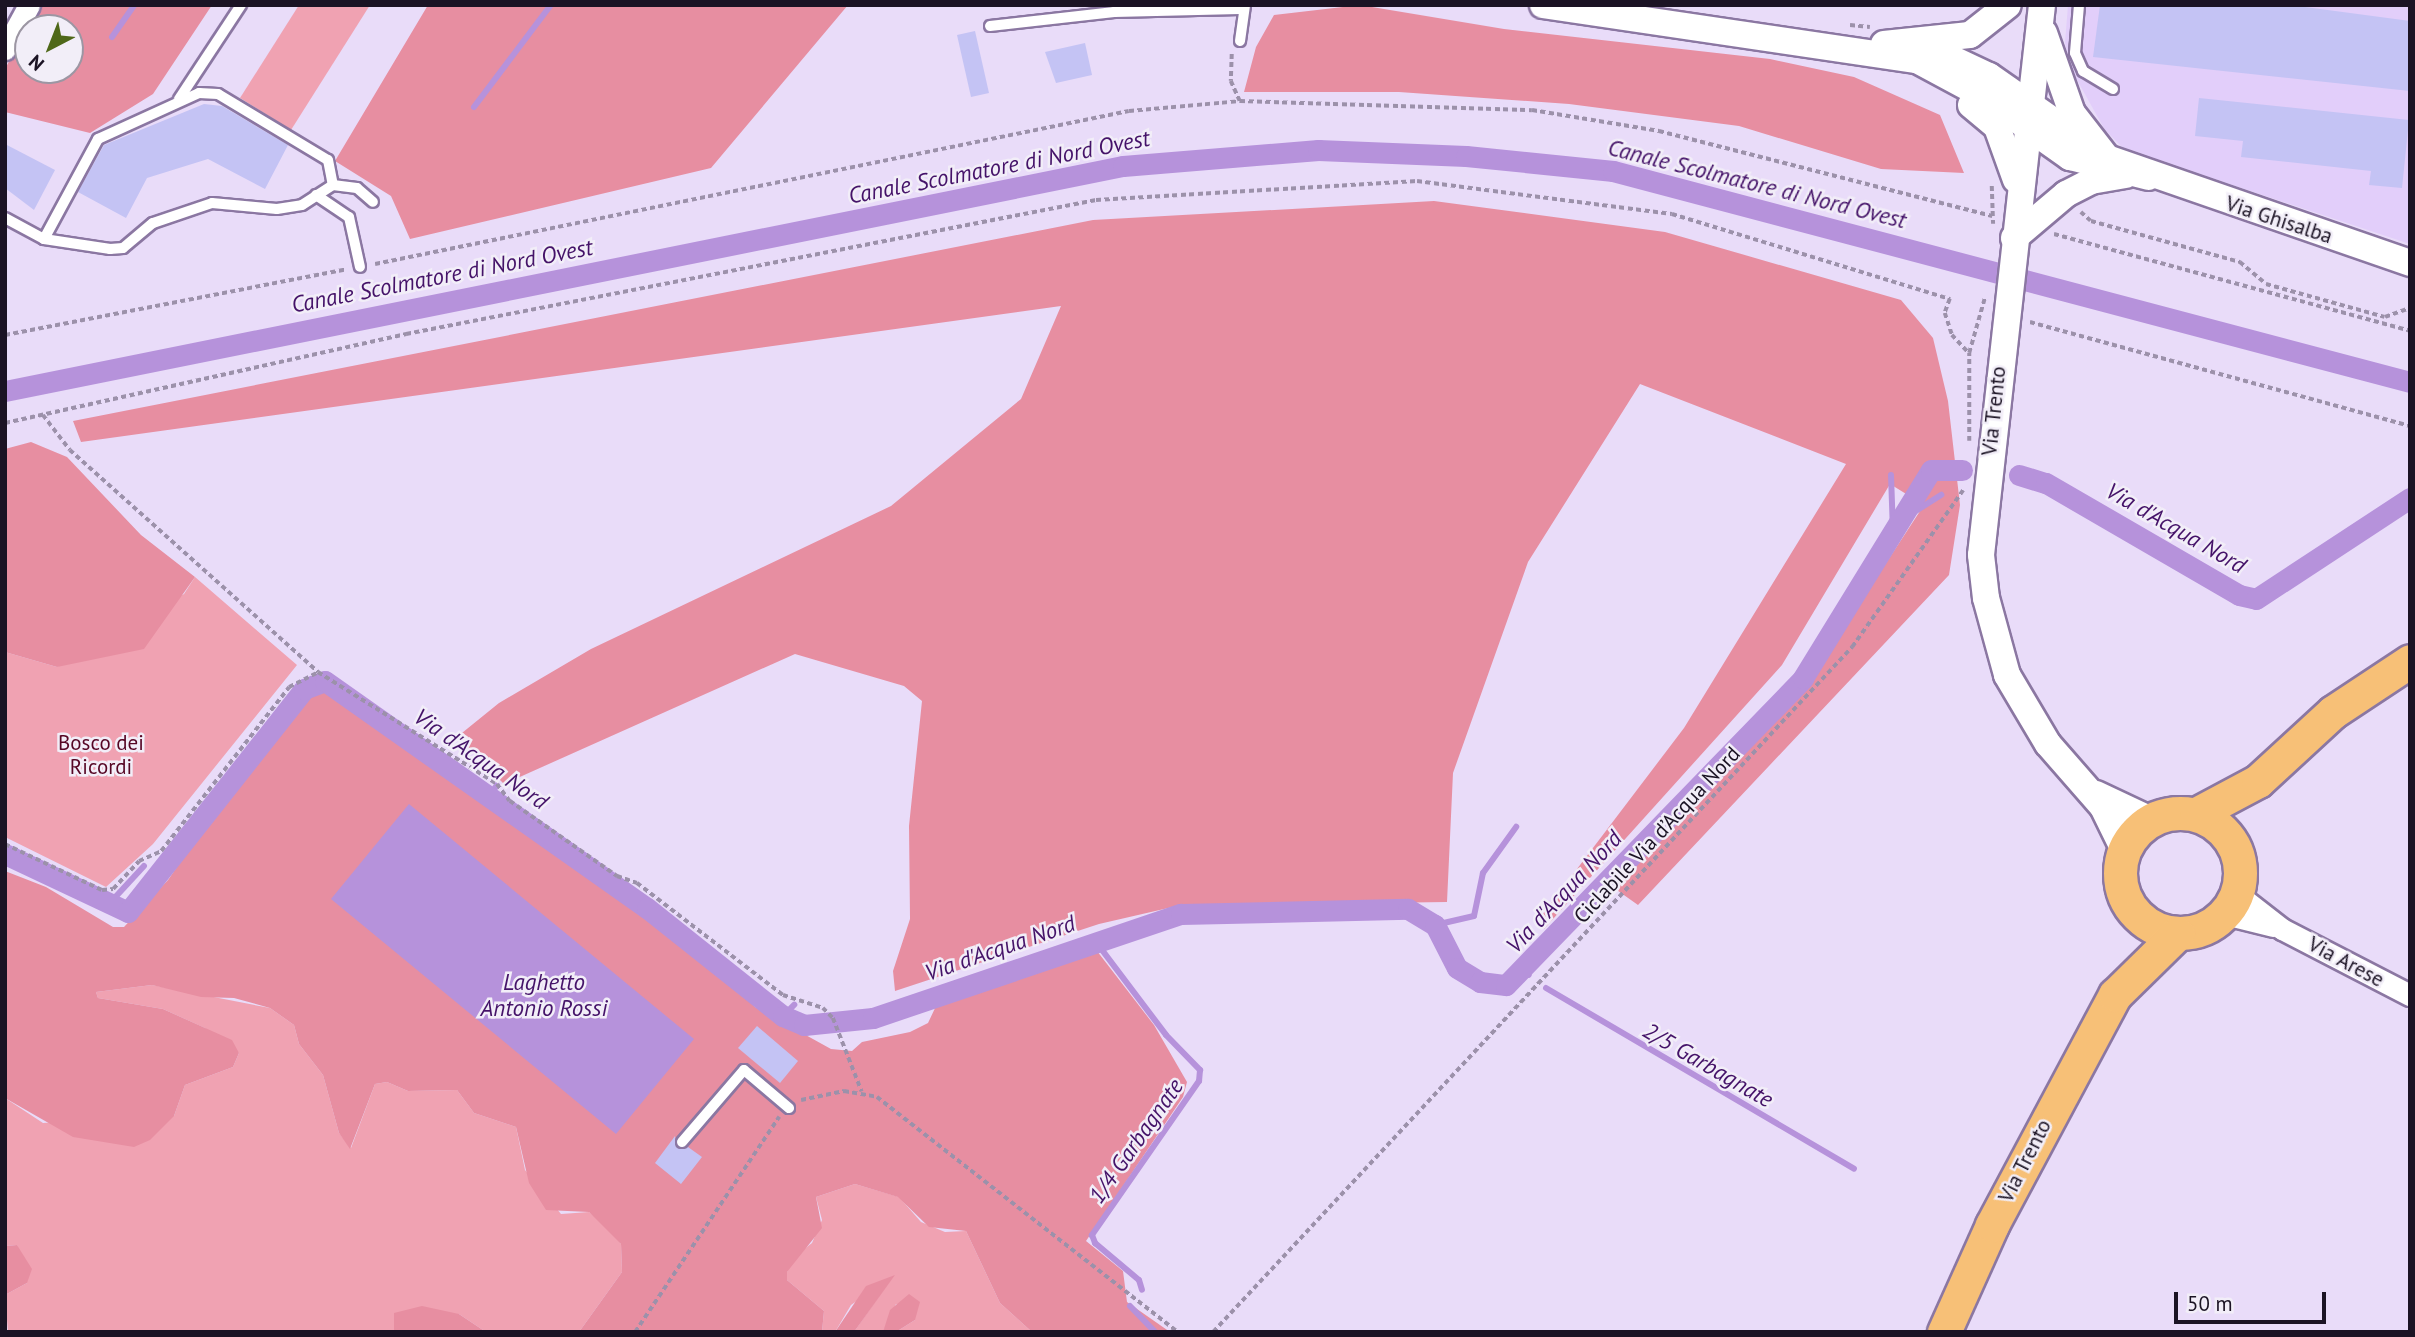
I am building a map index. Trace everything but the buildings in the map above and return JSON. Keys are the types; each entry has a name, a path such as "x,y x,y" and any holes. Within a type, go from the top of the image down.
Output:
{"main road":[{"path":"2232,841 2196,814 2258,781 2333,712 2410,662"},
{"path":"2231,904 2241,876 2232,841 2258,781"},
{"name":"Via Trento","path":"2151,820 2196,814"},
{"path":"2124,850 2151,820"},
{"name":"Via Trento","path":"1944,1332 1999,1213 2115,995 2133,910 2122,887 2124,850"},
{"name":"Via Trento","path":"2115,995 2178,933 2203,929 2231,904"},
{"path":"2133,910 2152,926 2178,933"}],"street":[{"path":"5,49 29,5"},
{"path":"1543,5 1833,45 1917,60 2028,116"},
{"path":"1833,45 1901,43 1970,36 2008,5"},
{"path":"2041,13 2058,85 2127,170"},
{"name":"Via Trento","path":"2041,13 2019,191 2003,234 1981,526 1986,598 2007,675 2026,712 2089,788 2124,850"},
{"path":"1901,43 1961,61 2028,116"},
{"path":"1833,45 1905,65 1987,115 2009,155 2019,191"},
{"name":"Via Ghisalba","path":"2028,116 2127,170 2410,262"},
{"name":"Via Ghisalba","path":"2003,234 2036,221 2066,194 2091,181 2127,170"},
{"name":"Via Trento","path":"2089,788 2123,811 2151,820"},
{"name":"Via Arese","path":"2231,904 2410,995"}],"lane":[{"path":"179,99 241,5"},
{"path":"2079,5 2075,53 2083,71 2113,89"},
{"path":"990,26 1114,12 1243,7 1242,37"},
{"path":"44,239 98,139 179,99 218,94 328,160 333,185"},
{"path":"5,218 44,239 74,247 124,248 153,223 212,203 277,209 302,205 333,185 357,188 373,202"},
{"path":"316,195 349,217 360,267"},
{"path":"682,1142 744,1069 789,1108"}],"path":[{"path":"1240,101 1231,80 1232,39 1242,37"},
{"path":"5,335 360,267 1129,111 1240,101 1544,112 1659,131 1992,216"},
{"path":"5,423 406,334 1096,200 1237,188 1417,181 1672,214 1950,299 1945,313 1952,335 1969,353"},
{"path":"1992,183 1992,216 2003,234"},
{"path":"2066,194 2091,221 2240,262 2266,284 2385,317 2410,308"},
{"path":"2036,221 2053,233 2410,331"},
{"path":"1970,448 1969,353 1999,300 2410,426"},
{"path":"43,415 70,450 318,672 497,784 510,801 617,876 637,883 782,995 804,999 833,1018 837,1036 862,1092"},
{"name":"Ciclabile Via d’Acqua Nord","path":"1213,1332 1852,647 1956,505 1964,484"},
{"path":"5,844 102,890 113,889 139,861 161,851 289,687 318,672"},
{"path":"635,1332 700,1230 789,1108 824,1092 862,1092 877,1097 956,1156 1118,1290 1178,1332"}],"shaded area":[{"path":"39,5 212,5 153,94 90,133 5,112 5,69 14,52 14,84 84,84 84,14 34,14"},
{"path":"428,5 848,5 711,168 410,239 391,196 335,161"},
{"path":"1360,5 1504,29 1770,59 1854,77 1940,115 1964,173 1881,169 1739,126 1569,104 1399,92 1244,92 1256,47 1274,15"},
{"path":"2068,5 2410,5 2410,244 2124,149 2105,130 2072,71 2065,43"},
{"path":"1434,201 1665,232 1901,300 1933,338 1948,401 1960,505 1949,575 1638,905 1614,888 1807,684 1924,505 1890,484 1782,665 1544,929 1536,923 1684,728 1846,464 1640,384 1528,562 1453,773 1447,902 1177,906 1099,924 895,991 893,971 910,919 909,826 922,701 904,686 795,654 504,784 457,737 499,703 591,649 891,506 1021,399 1061,306 81,442 73,421 1093,220"},
{"path":"31,442 67,457 141,535 195,577 144,649 57,667 5,652 5,449"},
{"path":"319,688 566,857 736,987 755,1007 831,1049 852,1051 862,1042 910,1032 928,1023 937,1004 1097,951 1154,1025 1187,1082 1183,1097 1086,1241 1123,1271 1127,1302 1170,1332 1032,1332 1000,1303 966,1231 929,1227 898,1197 855,1184 816,1197 822,1228 787,1272 787,1280 824,1311 822,1332 579,1332 622,1272 621,1244 589,1212 546,1210 529,1183 516,1127 474,1113 457,1090 408,1091 387,1082 375,1084 350,1149 339,1133 323,1075 299,1044 294,1025 270,1008 234,998 201,997 152,985 96,992 98,998 163,1009 232,1040 239,1053 233,1067 185,1085 174,1116 150,1140 134,1147 73,1137 5,1098 5,871 46,887 113,927 124,927 168,880 232,787"},
{"path":"17,1245 32,1269 27,1283 5,1295 5,1246"},
{"path":"895,1275 854,1332 835,1332 866,1286"},
{"path":"909,1294 920,1302 915,1320 896,1332 883,1332 890,1310"},
{"path":"422,1306 459,1314 486,1332 394,1332 394,1313"}],"green space":[{"path":"299,5 370,5 291,130 240,98"},
{"name":"Bosco dei Ricordi","path":"195,577 297,665 153,844 106,887 5,837 5,652 57,667 184,594"},
{"path":"152,985 270,1008 294,1025 299,1044 323,1075 339,1133 351,1148 375,1084 387,1082 408,1091 457,1090 474,1113 516,1127 525,1170 561,1214 589,1212 614,1233 621,1244 622,1272 579,1332 486,1332 459,1314 394,1313 394,1332 8,1332 5,1295 27,1283 17,1245 5,1246 5,1098 43,1123 174,1116 185,1085 233,1067 239,1053 205,1028 163,1009 98,998 96,992"},
{"path":"855,1184 899,1197 921,1222 945,1232 966,1231 1000,1303 1032,1332 896,1332 915,1320 896,1304 883,1332 854,1332 893,1276 851,1305 835,1332 822,1332 824,1311 787,1280 787,1272 793,1258 812,1243 822,1220 816,1197"}],"water":[{"name":"Laghetto Antonio Rossi","path":"409,804 694,1039 616,1134 331,899"}],"waterway":[{"path":"112,37 134,5"},
{"path":"474,107 551,5"},
{"name":"Canale Scolmatore di Nord Ovest","path":"5,391 1123,166 1318,150 1466,156 1613,171 2410,382"},
{"name":"Via d'Acqua Nord","path":"5,854 128,912 304,689 325,681 647,908 783,1016 804,1025 873,1018 1181,914 1408,909 1435,925 1457,968 1480,982 1506,985 1803,678 1931,470 1962,470"},
{"path":"1891,475 1893,532"},
{"name":"Via d'Acqua Nord","path":"2019,475 2046,483 2239,595 2256,599 2410,498"},
{"path":"1900,521 1941,495"},
{"path":"490,795 497,785"},
{"path":"1435,925 1474,916 1483,873 1516,827"},
{"path":"108,905 144,866"},
{"name":"1/4 Garbagnate","path":"1096,942 1166,1035 1200,1070 1199,1081 1092,1235 1095,1243 1139,1280 1142,1290"},
{"name":"2/5 Garbagnate","path":"1524,971 1529,975"},
{"name":"2/5 Garbagnate","path":"1546,988 1854,1169"},
{"path":"783,1016 794,1005"},
{"name":"1/4 Garbagnate","path":"1130,1306 1155,1332"}]}
